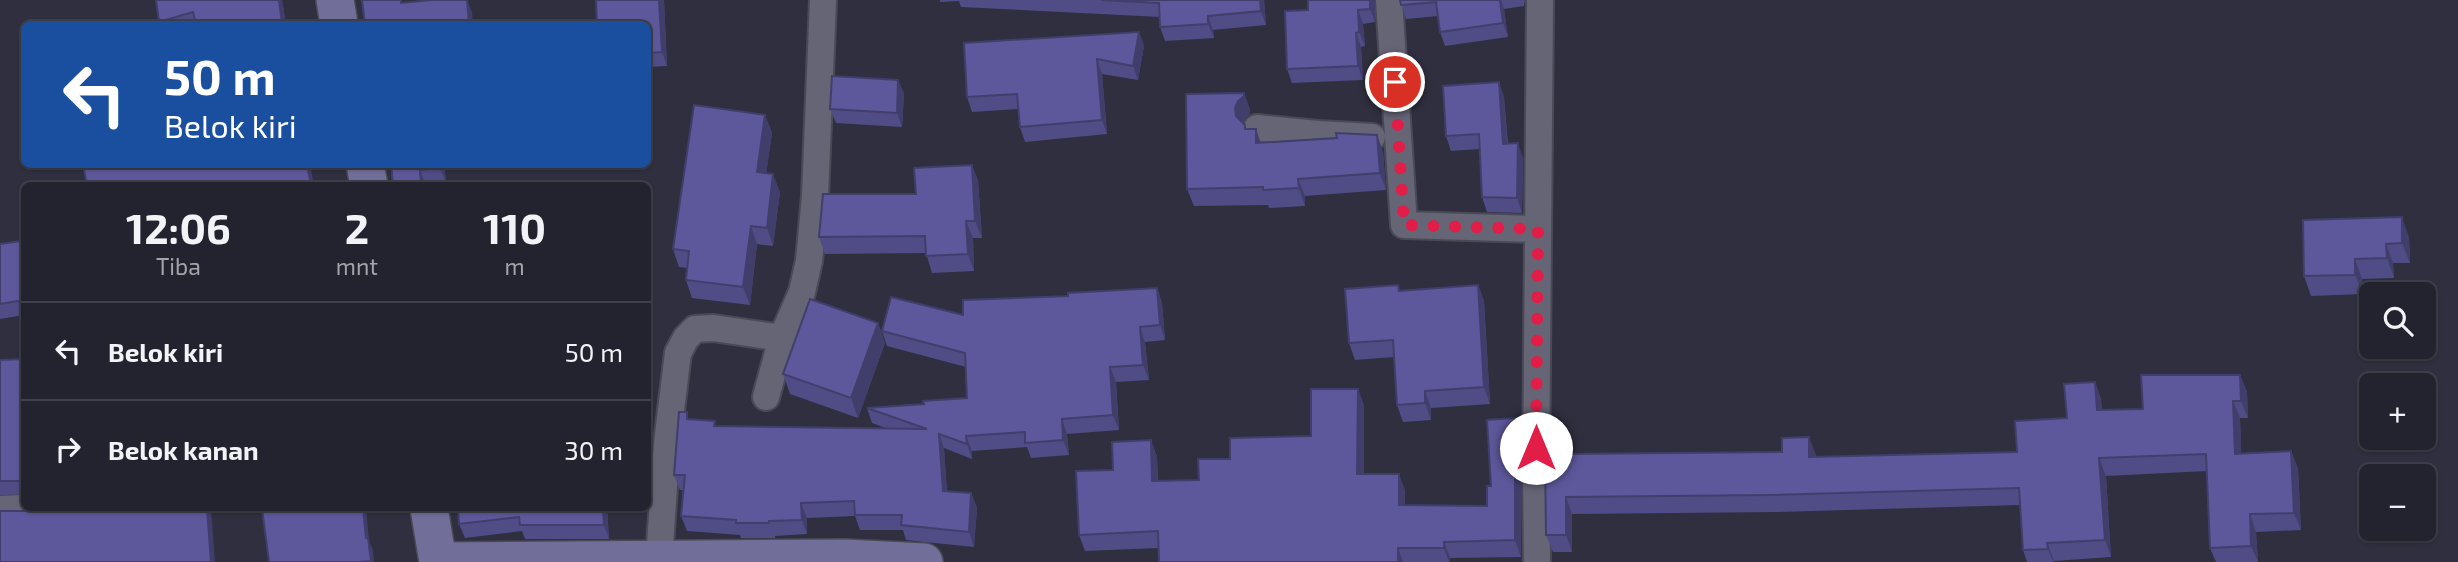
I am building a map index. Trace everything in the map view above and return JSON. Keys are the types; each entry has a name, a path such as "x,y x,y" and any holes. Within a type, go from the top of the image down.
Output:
{"street":[{"path":"335,0 338,21"},
{"path":"766,397 782,338 802,292 809,261 815,196 823,0"},
{"path":"1390,0 1404,225 1538,229"},
{"path":"1538,562 1540,0"},
{"path":"1258,128 1318,134 1398,137"},
{"path":"659,559 667,443 678,353 685,338 695,330 713,328 782,338"},
{"path":"0,509 21,508"},
{"path":"430,511 438,561 845,558 924,562"}],"building":[{"path":"156,0 279,0 282,21 195,21 193,12 159,21"},
{"path":"362,0 401,0 401,3 467,0 469,21 365,21"},
{"path":"596,0 659,0 662,52 651,53 651,21 597,21"},
{"path":"1101,0 1260,0 1261,11 1208,16 1208,24 1160,27 1159,3"},
{"path":"1308,0 1370,0 1370,9 1358,10 1358,66 1287,69 1285,11 1308,10"},
{"path":"1400,0 1500,0 1503,23 1440,32 1436,2 1401,5"},
{"path":"1139,32 1133,66 1097,59 1102,120 1020,127 1017,94 967,97 964,43"},
{"path":"832,76 898,80 897,113 830,109"},
{"path":"1499,82 1503,144 1518,143 1517,198 1482,197 1479,134 1446,136 1443,86"},
{"path":"1244,93 1235,108 1236,116 1245,125 1245,129 1256,129 1256,143 1337,138 1336,133 1377,135 1380,173 1298,179 1299,188 1187,189 1186,94"},
{"path":"694,105 765,115 757,172 773,174 767,228 751,226 743,287 686,280 689,251 673,249"},
{"path":"972,165 975,221 966,221 968,254 926,256 925,236 819,237 823,194 916,194 914,168"},
{"path":"84,168 308,168 310,182 86,182"},
{"path":"391,168 440,168 420,170 421,182 393,182"},
{"path":"2402,217 2402,243 2386,244 2387,258 2355,259 2355,275 2304,276 2303,220"},
{"path":"21,241 21,300 0,304 0,244"},
{"path":"1398,285 1399,291 1478,285 1484,387 1425,391 1425,403 1397,405 1393,340 1349,343 1345,289"},
{"path":"1157,288 1160,325 1140,327 1143,365 1110,367 1113,415 1062,419 1063,440 1025,443 1025,432 966,436 967,444 939,434 943,491 971,493 969,532 901,525 902,515 855,515 854,501 801,503 802,520 769,523 736,523 736,520 681,516 685,475 674,475 679,412 687,412 687,419 715,421 714,426 927,429 867,408 967,398 965,353 882,331 891,297 963,315 963,300 1068,296 1068,293"},
{"path":"810,299 878,323 851,398 783,374"},
{"path":"21,359 21,481 0,481 0,360"},
{"path":"2141,375 2240,375 2241,401 2233,401 2235,454 2291,451 2294,513 2250,514 2251,546 2210,548 2206,454 2099,458 2105,540 2047,543 2048,549 2023,550 2019,488 1566,497 1566,535 1546,535 1545,451 1566,451 1566,454 1782,452 1782,438 1809,437 1809,457 2017,452 2015,421 2067,418 2064,384 2095,382 2097,410 2143,409"},
{"path":"1311,389 1358,389 1357,474 1399,474 1399,505 1487,506 1487,486 1491,486 1487,420 1515,418 1515,540 1444,542 1444,548 1398,548 1398,562 1159,562 1158,531 1079,535 1076,471 1113,470 1112,442 1151,440 1152,481 1199,480 1198,459 1230,459 1230,438 1311,436"},
{"path":"0,511 207,511 211,562 0,562"},
{"path":"262,511 363,511 371,561 269,562"},
{"path":"458,511 603,511 604,525 520,525 519,517 459,524"}],"route":[{"path":"1395,82 1404,225 1538,229 1536,448"}]}
